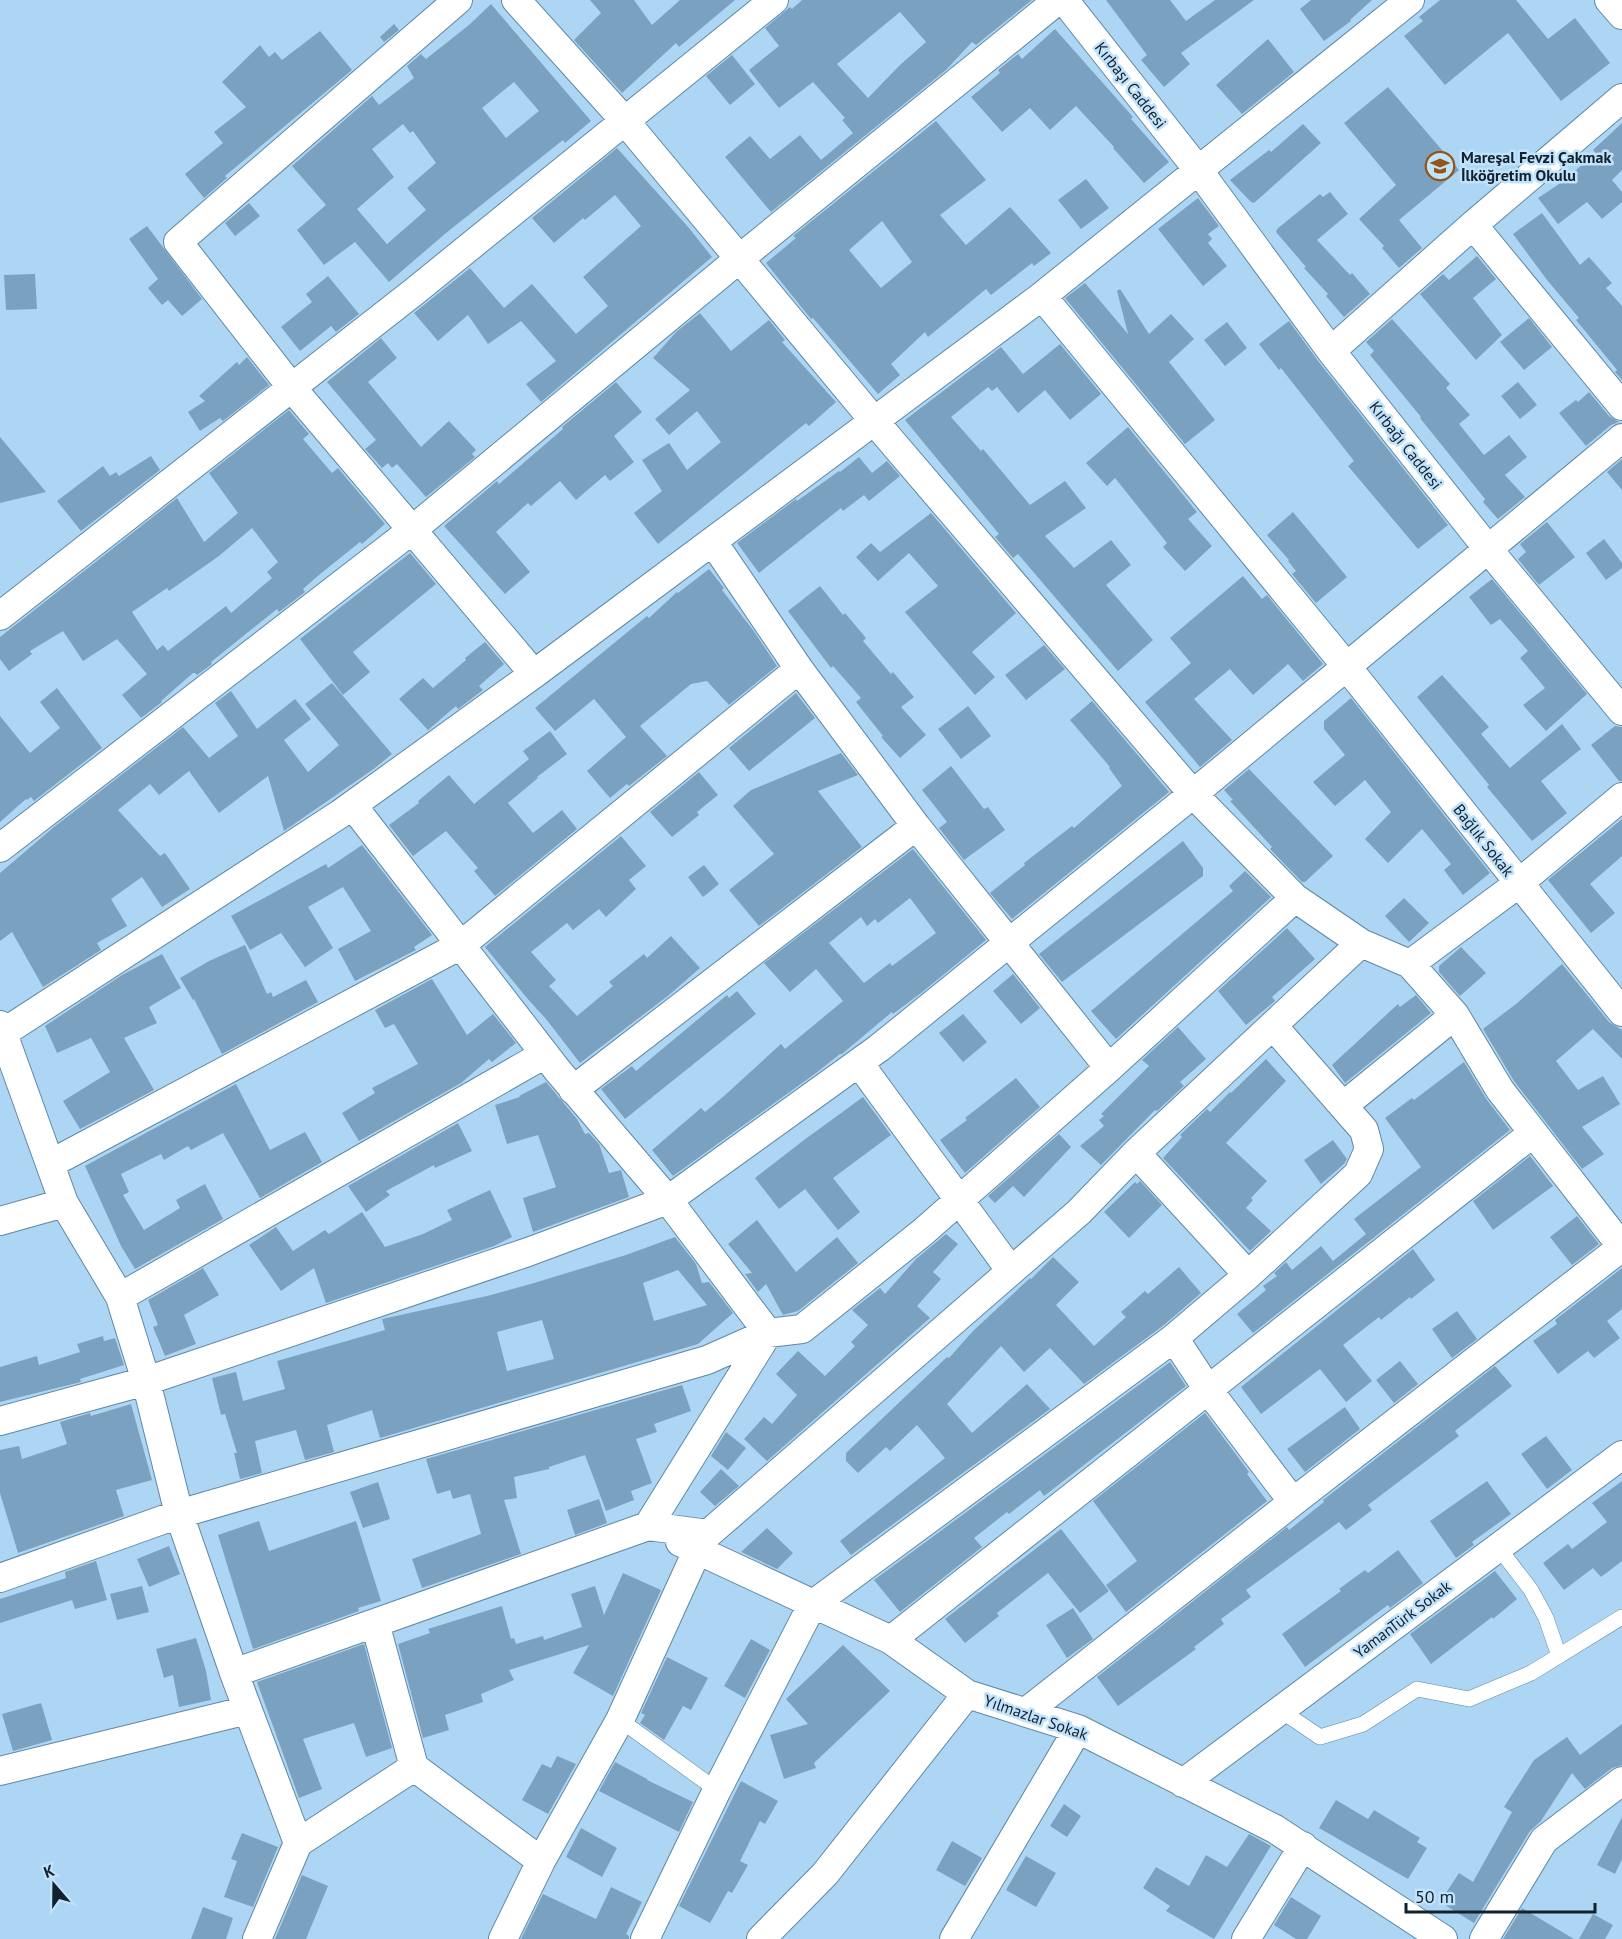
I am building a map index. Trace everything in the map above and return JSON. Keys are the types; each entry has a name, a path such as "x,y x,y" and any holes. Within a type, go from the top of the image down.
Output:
{"street":[{"path":"458,0 178,242 292,388 534,674"},
{"path":"516,0 626,121 875,422 1193,794 1295,898 1361,943 1410,964 1455,1015 1500,1090 1622,1247 1026,1712"},
{"path":"0,615 292,388 774,0"},
{"path":"0,848 412,530 739,259 1058,0"},
{"name":"Kırbaşı Caddesi","path":"1064,0 1199,171"},
{"path":"298,1843 234,1673 179,1514 146,1381 120,1297 64,1203 1,1029 353,806 534,674 1042,296 1410,0"},
{"path":"1609,0 1622,15"},
{"path":"1331,351 1473,225 1622,98"},
{"name":"Kırbağı Caddesi","path":"1199,171 1331,351 1488,549 1622,711"},
{"path":"1473,225 1622,406"},
{"name":"Bağlık Sokak","path":"1042,296 1347,667 1622,1012"},
{"path":"0,1421 146,1381 528,1252 668,1200 859,1063 1009,944 1622,438"},
{"path":"713,542 799,669 916,826 1109,1068"},
{"path":"50,1164 461,945 799,669"},
{"path":"1410,964 1518,884 1622,797"},
{"path":"353,806 573,1090 668,1200 768,1333"},
{"path":"573,1090 916,826"},
{"path":"0,1578 179,1514 707,1360 768,1333 802,1329 959,1201 1295,898"},
{"path":"234,1673 648,1526 708,1534 1078,1212 1136,1154 1361,943"},
{"path":"1342,1106 1455,1015"},
{"path":"645,1939 717,1790 812,1605 1174,1338 1248,1275 1358,1174 1369,1149 1364,1130 1273,1026"},
{"path":"120,1297 545,1054"},
{"path":"859,1063 1011,1271"},
{"path":"891,1640 1533,1133"},
{"path":"1136,1154 1248,1275"},
{"path":"0,1221 64,1203"},
{"path":"648,1526 768,1333"},
{"path":"1174,1338 1209,1391 1293,1502"},
{"name":"YamanTürk Sokak","path":"1183,1782 1622,1455"},
{"path":"648,1526 812,1605 891,1640 968,1694"},
{"path":"504,1939 541,1861 620,1720 697,1551"},
{"path":"375,1623 414,1767 541,1861"},
{"name":"Yılmazlar Sokak","path":"761,1939 825,1874 968,1694 1078,1729 1275,1829 1443,1939"},
{"path":"0,1771 248,1710"},
{"path":"954,1939 1078,1729"},
{"path":"257,1939 298,1843 414,1767"},
{"path":"1484,1939 1545,1840 1622,1780"},
{"path":"1246,1939 1303,1846"}],"lane":[{"path":"1498,1547 1531,1590 1546,1618 1559,1656"},
{"path":"1280,1710 1320,1737 1363,1724 1417,1689 1469,1699 1531,1673 1622,1617"},
{"path":"620,1720 717,1790"}],"building":[{"path":"590,0 634,0 652,25 680,0 735,0 679,47 676,43 622,93 574,40 601,13"},
{"path":"802,0 1032,0 976,45 972,42 946,70 771,212 725,157 750,136 770,159 800,135 821,160 853,133 842,120 845,118 813,82 779,108 749,70 779,46 765,28 790,7 792,9","holes":["900,12 926,42 868,98 837,64"]},
{"path":"1106,0 1170,0 1186,21 1215,0 1254,0 1181,53 1190,64 1164,87 1141,60 1147,55"},
{"path":"1311,0 1372,0 1351,21 1324,41 1300,9"},
{"path":"1440,0 1516,0 1548,39 1575,18 1610,63 1561,101 1508,33 1445,85 1404,36 1423,21 1419,17"},
{"path":"491,4 591,121 565,143 563,140 446,233 389,282 355,242 324,265 297,230 326,205 292,166 372,96 379,105 414,78 407,66 421,54 426,59 469,25","holes":["514,82 539,111 506,138 482,108","403,124 410,133 413,131 436,163 407,188 426,210 387,244 357,209 394,177 372,149"]},
{"path":"394,24 399,30 384,42 380,37"},
{"path":"1055,29 1133,117 1131,119 1169,162 1144,183 1076,106 1050,130 1030,108 1002,132 971,97 1000,73 998,70 1018,54 1022,59"},
{"path":"320,31 352,70 225,176 227,178 204,198 185,174 223,143 214,132 246,107 222,82 260,45 269,57 275,52 282,60"},
{"path":"1268,39 1294,72 1242,114 1216,85"},
{"path":"732,55 755,84 730,105 706,76"},
{"path":"1388,87 1459,170 1399,220 1422,248 1399,268 1382,248 1384,246 1359,219 1396,185 1344,123"},
{"path":"936,121 986,180 940,215 966,245 1010,207 1051,253 1034,266 1032,263 991,295 986,289 928,337 925,332 891,364 900,375 878,394 813,318 811,319 766,263 796,238 793,236","holes":["882,221 912,262 881,288 849,250"]},
{"path":"1622,123 1622,170 1612,180 1622,192 1622,202 1602,219 1587,202 1558,224 1538,198 1562,182 1596,153 1593,150"},
{"path":"1303,124 1321,143 1254,203 1251,202 1230,180 1269,150 1271,152"},
{"path":"617,148 712,257 541,402 526,384 556,361 521,321 488,344 468,315 438,341 414,313 470,268 504,308 532,284 576,334 608,306 583,277 641,226 615,195 554,243 532,218"},
{"path":"1086,179 1109,208 1081,229 1058,200"},
{"path":"1330,192 1348,214 1317,240 1350,275 1352,273 1370,294 1344,317 1326,296 1328,294 1276,232 1320,194 1323,197"},
{"path":"1198,198 1219,226 1208,234 1212,239 1208,243 1227,266 1203,286 1158,229"},
{"path":"249,203 260,216 235,236 225,223"},
{"path":"1542,213 1580,265 1589,257 1612,283 1606,288 1622,306 1622,380 1615,372 1617,370 1576,320 1579,318 1513,234"},
{"path":"147,226 202,299 182,316 168,300 162,305 148,288 158,279 129,239"},
{"path":"1477,256 1496,279 1473,298 1502,335 1476,360 1420,294 1443,274 1449,280"},
{"path":"35,274 37,309 6,310 4,275"},
{"path":"328,276 359,314 336,332 331,326 300,351 281,327 312,302 306,294"},
{"path":"1085,283 1128,334 1117,291 1120,289 1149,334 1171,314 1194,339 1169,362 1215,420 1185,444 1065,298"},
{"path":"700,313 731,351 769,320 785,340 782,342 836,402 809,426 806,423 658,544 634,513 662,491 642,460 669,443 687,470 721,442 697,411 669,435 655,419 690,390 653,358 676,332"},
{"path":"1529,318 1552,347 1524,370 1500,342"},
{"path":"1392,319 1450,384 1446,388 1470,415 1459,424 1484,455 1509,435 1527,457 1505,475 1525,497 1498,519 1421,417 1370,355 1374,351 1366,342"},
{"path":"1289,321 1448,525 1418,549 1348,466 1354,461 1281,368 1279,370 1259,344"},
{"path":"1227,322 1247,348 1225,366 1204,340"},
{"path":"381,338 397,358 368,382 421,447 449,421 476,450 472,454 475,457 426,497 397,464 392,468 388,463 382,468 365,449 376,440 327,382"},
{"path":"1060,344 1101,394 1070,420 1045,390 1018,413 997,387 992,391 988,387 951,417 981,451 983,449 1030,505 1065,481 1086,508 1045,536 1074,568 1111,540 1131,565 1106,585 1153,640 1118,671 1018,554 1013,558 995,537 999,534 905,420 1001,347 1023,374"},
{"path":"247,357 269,385 223,421 220,418 200,431 188,412 205,401 199,396 237,362 239,365"},
{"path":"616,382 642,412 614,436 634,462 610,481 605,475 576,500 560,481 531,506 528,503 496,532 530,572 505,594 444,526 497,481 499,484"},
{"path":"1518,382 1537,405 1520,419 1501,396"},
{"path":"1589,392 1609,416 1619,422 1611,425 1586,446 1559,413 1576,400 1578,402"},
{"path":"289,410 309,434 303,439 332,473 338,468 385,524 319,575 303,589 305,592 279,612 277,609 197,675 193,673 141,718 122,695 147,674 117,639 83,661 63,631 30,651 32,654 9,671 0,659 0,637 177,498 204,542 238,513 209,473","holes":["252,528 278,562 267,572 272,578 231,613 226,606 168,651 163,645 157,650 132,612 167,588 169,591 219,556"]},
{"path":"1128,427 1197,512 1188,519 1212,546 1185,571 1163,547 1167,543 1115,478 1107,486 1086,463"},
{"path":"0,437 46,492 0,503"},
{"path":"151,456 160,470 81,531 57,501 103,466 110,476 116,472 119,476"},
{"path":"859,457 872,473 887,461 900,476 869,501 864,495 843,511 841,508 759,573 737,543 796,499 797,501"},
{"path":"1622,459 1622,490 1607,472"},
{"path":"1293,512 1347,577 1316,603 1292,574 1296,571 1289,560 1267,535"},
{"path":"931,513 1016,613 972,652 995,677 975,695 905,612 938,586 909,553 878,581 856,557 871,543 880,552"},
{"path":"1547,522 1575,557 1539,585 1518,559 1526,552 1520,544"},
{"path":"1604,539 1622,563 1622,568 1606,580 1586,553"},
{"path":"410,553 436,584 353,652 370,672 343,695 300,639"},
{"path":"709,569 777,666 729,705 707,681 691,684 640,726 667,756 610,798 587,771 626,737 594,699 555,731 535,708 647,616 649,618 677,592"},
{"path":"1243,576 1262,599 1267,595 1323,664 1303,681 1288,664 1253,695 1230,669 1194,699 1232,740 1200,767 1145,702 1191,663 1170,638"},
{"path":"1492,579 1587,694 1546,731 1523,705 1545,688 1520,658 1528,651 1500,619 1491,625 1469,597"},
{"path":"820,586 843,615 845,613 866,638 863,641 914,697 901,707 926,735 900,758 881,737 883,736 856,702 861,698 833,666 831,668 788,611"},
{"path":"485,642 504,664 479,686 483,690 458,709 456,706 428,730 399,699 423,678 433,688"},
{"path":"1044,645 1065,669 1026,700 1005,675"},
{"path":"1442,675 1489,727 1481,734 1510,768 1562,724 1581,749 1541,781 1567,813 1532,841 1417,697"},
{"path":"332,683 392,754 375,768 284,831 268,776 219,813 189,771 159,795 150,784 118,810 160,856 165,853 190,889 162,907 142,877 111,899 127,926 97,943 101,950 43,987 12,932 0,941 0,873 54,827 183,727 209,758 238,736 215,703 231,691 257,729 295,699 311,719 284,740 308,772 339,745 305,704"},
{"path":"57,688 102,748 34,801 31,797 26,799 0,822 0,716 30,753 60,728 40,702"},
{"path":"796,693 815,718 749,771 729,748"},
{"path":"1351,698 1490,873 1463,895 1444,870 1451,864 1422,829 1388,863 1365,839 1391,812 1365,780 1335,806 1313,782 1345,755 1324,729 1324,721"},
{"path":"1092,701 1169,792 1012,919 990,893 1025,865 1024,863 1072,826 1074,828 1122,786 1110,767 1070,720"},
{"path":"968,706 991,736 961,759 938,729"},
{"path":"1615,726 1622,727 1622,781 1619,781 1591,745"},
{"path":"550,731 567,754 508,803 533,833 562,810 577,829 495,896 474,871 478,868 446,831 413,856 389,825 419,803 418,801 449,775 474,804 529,759 523,751"},
{"path":"841,753 858,775 818,791 862,847 759,926 729,890 774,854 733,806 751,790"},
{"path":"951,766 984,809 988,807 1005,830 964,860 939,828 947,822 922,790"},
{"path":"1249,769 1333,856 1305,882 1302,882 1270,849 1272,847 1230,801 1233,800 1224,790"},
{"path":"699,772 718,795 697,812 699,815 672,837 650,812"},
{"path":"1622,819 1622,856 1590,884 1615,913 1591,933 1548,880"},
{"path":"621,836 646,866 629,880 636,889 606,917 599,909 573,930 567,923 531,952 556,980 549,986 577,1016 613,986 609,982 644,954 647,958 671,936 700,968 669,995 580,1063 485,947"},
{"path":"1183,841 1203,868 1203,876 1062,982 1039,954"},
{"path":"362,845 432,935 414,947 416,950 355,981 338,949 371,931 343,887 308,907 333,948 305,967 281,933 250,950 231,916 326,864 328,868"},
{"path":"913,849 986,940 921,993 893,1014 892,1012 842,1054 673,1176 652,1150 701,1108 705,1112 781,1044 785,1049 843,1001 816,969 790,992 764,963","holes":["910,898 936,933 892,966 890,963 864,983 829,943 861,917 867,926 875,919 878,923"]},
{"path":"704,865 719,884 703,897 688,877"},
{"path":"1245,871 1271,897 1116,1039 1091,1011 1233,891 1229,886"},
{"path":"1404,898 1429,923 1409,942 1385,916"},
{"path":"1287,928 1315,959 1272,997 1275,1001 1246,1025 1218,991"},
{"path":"245,945 267,994 271,992 273,997 306,980 318,1002 222,1054 194,999 180,978 209,961"},
{"path":"1461,947 1486,973 1460,996 1439,972 1439,966"},
{"path":"162,954 181,988 149,1007 157,1023 124,1038 154,1090 80,1129 63,1101 110,1072 91,1038 57,1053 45,1026 122,975"},
{"path":"1562,964 1609,1022 1622,1030 1622,1059 1593,1029 1556,1061 1578,1090 1603,1076 1620,1104 1582,1127 1604,1154 1582,1169 1514,1081 1483,1029"},
{"path":"1013,974 1040,1008 1021,1024 993,991"},
{"path":"432,979 467,1035 493,1014 516,1043 492,1062 489,1059 461,1083 359,1141 342,1113 375,1093 372,1088 418,1064 394,1024 385,1028 375,1010"},
{"path":"737,991 756,1014 625,1119 601,1089 632,1066 636,1071 727,995 729,998"},
{"path":"1416,995 1431,1013 1345,1083 1332,1065 1398,1004 1400,1007"},
{"path":"963,1014 987,1042 963,1062 939,1033"},
{"path":"1178,1027 1206,1059 1180,1082 1184,1086 1157,1111 1155,1110 1101,1165 1080,1146 1104,1126 1099,1120 1104,1116 1101,1114 1149,1066 1142,1060"},
{"path":"1266,1059 1286,1081 1226,1143 1267,1181 1251,1198 1253,1200 1246,1208 1271,1231 1250,1251 1163,1158 1182,1137 1180,1135 1207,1109 1210,1112"},
{"path":"1464,1062 1487,1100 1510,1130 1253,1333 1237,1314 1266,1290 1263,1286 1277,1276 1274,1273 1286,1262 1292,1270 1321,1246 1333,1261 1366,1234 1354,1219 1421,1167 1385,1118 1412,1098 1414,1100"},
{"path":"1016,1078 1040,1107 965,1173 940,1140"},
{"path":"546,1082 577,1119 585,1134 589,1133 599,1144 609,1173 621,1170 629,1197 533,1232 523,1198 556,1187 538,1135 507,1144 495,1105 520,1097"},
{"path":"236,1084 270,1150 305,1132 322,1162 260,1198 223,1133 191,1150 188,1146 164,1160 161,1154 121,1174 129,1192 123,1195 144,1230 180,1208 176,1200 205,1184 223,1219 135,1269 121,1246 85,1166"},
{"path":"863,1097 891,1135 833,1178 860,1212 838,1230 805,1189 779,1209 755,1178"},
{"path":"458,1123 472,1151 435,1168 434,1165 386,1191 390,1195 366,1212 348,1186"},
{"path":"1059,1134 1071,1147 1024,1197 1013,1186 995,1203 988,1196"},
{"path":"1333,1140 1347,1159 1321,1184 1304,1160"},
{"path":"1530,1156 1553,1186 1493,1230 1473,1201"},
{"path":"1140,1181 1162,1205 1129,1238 1104,1212 1135,1182 1137,1184"},
{"path":"490,1190 512,1237 494,1246 326,1303 314,1268 281,1291 249,1245 276,1227 293,1251 325,1230 329,1234 362,1212 385,1247 423,1234 452,1220 447,1210"},
{"path":"1577,1216 1599,1244 1572,1265 1550,1237"},
{"path":"757,1220 796,1272 837,1237 858,1263 798,1311 783,1315 766,1284 758,1292 745,1274 752,1273 728,1244"},
{"path":"946,1234 958,1244 933,1272 941,1279 917,1306 930,1318 767,1461 744,1439 764,1417 772,1424 797,1395 776,1374 798,1351 825,1376 855,1346 851,1342 868,1325 852,1310 880,1288 885,1294 916,1259"},
{"path":"675,1237 696,1264 702,1283 709,1282 733,1313 698,1344 380,1438 372,1410 327,1425 334,1452 305,1460 296,1430 255,1441 262,1473 240,1479 234,1453 237,1453 225,1414 221,1415 212,1378 236,1372 243,1401 285,1389 277,1361 385,1330 382,1319 487,1296 626,1255","holes":["678,1270 707,1305 654,1321 643,1283","542,1320 554,1359 507,1371 497,1332"]},
{"path":"1413,1249 1435,1280 1381,1320 1379,1317 1343,1345 1372,1381 1346,1402 1320,1369 1261,1414 1241,1387"},
{"path":"1053,1257 1079,1282 1056,1305 1094,1346 1126,1317 1121,1312 1145,1291 1148,1294 1179,1267 1201,1293 1164,1325 1084,1384 1050,1348 1024,1372 1001,1346 947,1404 972,1433 1027,1384 1050,1409 851,1555 840,1541 945,1458 917,1425 890,1451 886,1447 858,1473 846,1461 846,1453 947,1357 949,1358 973,1331"},
{"path":"203,1268 219,1295 184,1315 196,1344 165,1356 153,1327 158,1325 148,1300"},
{"path":"1622,1268 1622,1309 1607,1321 1620,1338 1594,1358 1588,1351 1558,1374 1533,1341 1557,1324 1555,1320"},
{"path":"1457,1311 1477,1339 1452,1358 1432,1329"},
{"path":"103,1336 104,1341 115,1338 124,1365 80,1379 81,1382 0,1402 0,1367 37,1356 39,1365 80,1352 77,1344"},
{"path":"1400,1361 1418,1384 1394,1403 1376,1380"},
{"path":"1170,1362 1186,1386 1044,1496 1040,1490 974,1538 982,1547 900,1612 874,1580"},
{"path":"1495,1366 1512,1386 1455,1431 1459,1436 1368,1505 1372,1510 1346,1530 1339,1522 1246,1590 1251,1597 1221,1619 1224,1624 1194,1647 1196,1649 1118,1706 1097,1677 1287,1527 1289,1530 1324,1502 1323,1500"},
{"path":"682,1385 691,1411 654,1424 657,1432 636,1439 652,1483 631,1491 634,1500 606,1511 585,1455 549,1467 549,1469 514,1477 517,1498 504,1500 521,1554 422,1588 412,1559 481,1534 470,1494 453,1499 450,1490 437,1494 426,1459"},
{"path":"131,1404 152,1480 116,1490 124,1516 18,1553 0,1493 0,1450 19,1446 22,1459 67,1444 60,1422 90,1413 91,1416"},
{"path":"1345,1407 1360,1429 1305,1472 1287,1449"},
{"path":"1205,1413 1249,1472 1247,1474 1267,1501 1126,1612 1106,1585 1137,1561 1093,1501"},
{"path":"726,1432 746,1448 728,1470 711,1456"},
{"path":"1546,1436 1572,1470 1547,1489 1521,1454"},
{"path":"721,1469 739,1486 715,1506 700,1492"},
{"path":"1487,1481 1511,1514 1472,1542 1474,1545 1456,1558 1430,1521"},
{"path":"1622,1481 1622,1561 1601,1577 1593,1568 1564,1590 1543,1563 1568,1544 1572,1549 1607,1522 1592,1503"},
{"path":"378,1482 390,1519 363,1528 350,1492"},
{"path":"599,1499 607,1523 575,1535 567,1510"},
{"path":"259,1521 269,1551 356,1521 381,1601 253,1649 218,1535"},
{"path":"767,1528 793,1553 777,1569 741,1552"},
{"path":"1061,1529 1109,1591 1080,1613 1048,1573 997,1613 999,1616 965,1643 945,1619"},
{"path":"169,1546 180,1574 149,1587 137,1559"},
{"path":"1398,1550 1423,1583 1390,1608 1388,1605 1305,1667 1282,1634 1341,1591 1339,1589 1365,1570 1368,1573"},
{"path":"96,1561 107,1600 75,1609 72,1600 0,1623 0,1599 66,1578 65,1572"},
{"path":"1495,1571 1517,1599 1431,1664 1410,1634"},
{"path":"623,1573 661,1590 613,1696 573,1673 589,1645 509,1670 514,1680 481,1694 483,1702 445,1715 449,1730 423,1738 398,1644 430,1633 428,1629 502,1606 511,1639 514,1638 516,1644 543,1636 544,1640 582,1627 571,1594 595,1586 604,1615"},
{"path":"142,1586 149,1612 117,1620 110,1594"},
{"path":"1073,1608 1093,1639 1067,1658 1046,1625"},
{"path":"196,1638 206,1671 211,1700 179,1707 173,1675 164,1678 156,1649"},
{"path":"751,1639 770,1650 745,1698 724,1686"},
{"path":"364,1644 392,1748 366,1757 354,1723 303,1739 322,1789 299,1798 257,1682"},
{"path":"843,1645 890,1691 814,1763 816,1768 784,1779 770,1735 808,1724 786,1699"},
{"path":"667,1657 708,1678 691,1710 683,1706 664,1740 640,1723 645,1715 641,1713"},
{"path":"41,1703 52,1740 13,1751 2,1714"},
{"path":"1622,1724 1622,1765 1612,1768 1585,1789 1572,1773 1541,1821 1530,1831 1474,1923 1440,1902 1459,1873 1473,1882 1512,1812 1504,1807 1534,1760 1567,1737 1580,1755"},
{"path":"557,1756 576,1764 548,1814 522,1800 542,1764 551,1768"},
{"path":"615,1762 693,1802 679,1832 599,1791"},
{"path":"741,1781 778,1801 765,1824 760,1821 740,1861 748,1865 732,1893 728,1891 710,1923 679,1906"},
{"path":"1336,1800 1368,1819 1374,1810 1420,1838 1417,1842 1427,1848 1408,1879 1319,1828"},
{"path":"1064,1804 1081,1816 1067,1837 1050,1826"},
{"path":"1622,1817 1622,1859 1615,1874 1597,1865"},
{"path":"581,1828 617,1848 602,1877 566,1857"},
{"path":"242,1833 278,1847 253,1907 224,1897 237,1861 231,1859"},
{"path":"1249,1834 1271,1846 1214,1939 1166,1911 1170,1906 1143,1888 1156,1867 1189,1886 1206,1855 1227,1867"},
{"path":"952,1841 982,1858 965,1886 936,1870"},
{"path":"1026,1856 1056,1873 1036,1907 1006,1890"},
{"path":"302,1875 328,1886 306,1939 275,1939"},
{"path":"611,1887 642,1902 626,1934 629,1939 521,1939 543,1894 596,1919"},
{"path":"1291,1897 1321,1916 1307,1939 1296,1939 1274,1925"},
{"path":"203,1907 233,1918 226,1939 191,1939"},
{"path":"1522,1908 1574,1939 1503,1939"},
{"path":"1593,1914 1613,1925 1605,1939 1579,1939"}],"place":[{"name":"Mareşal Fevzi Çakmak İlköğretim Okulu","path":"1440,166"}]}
